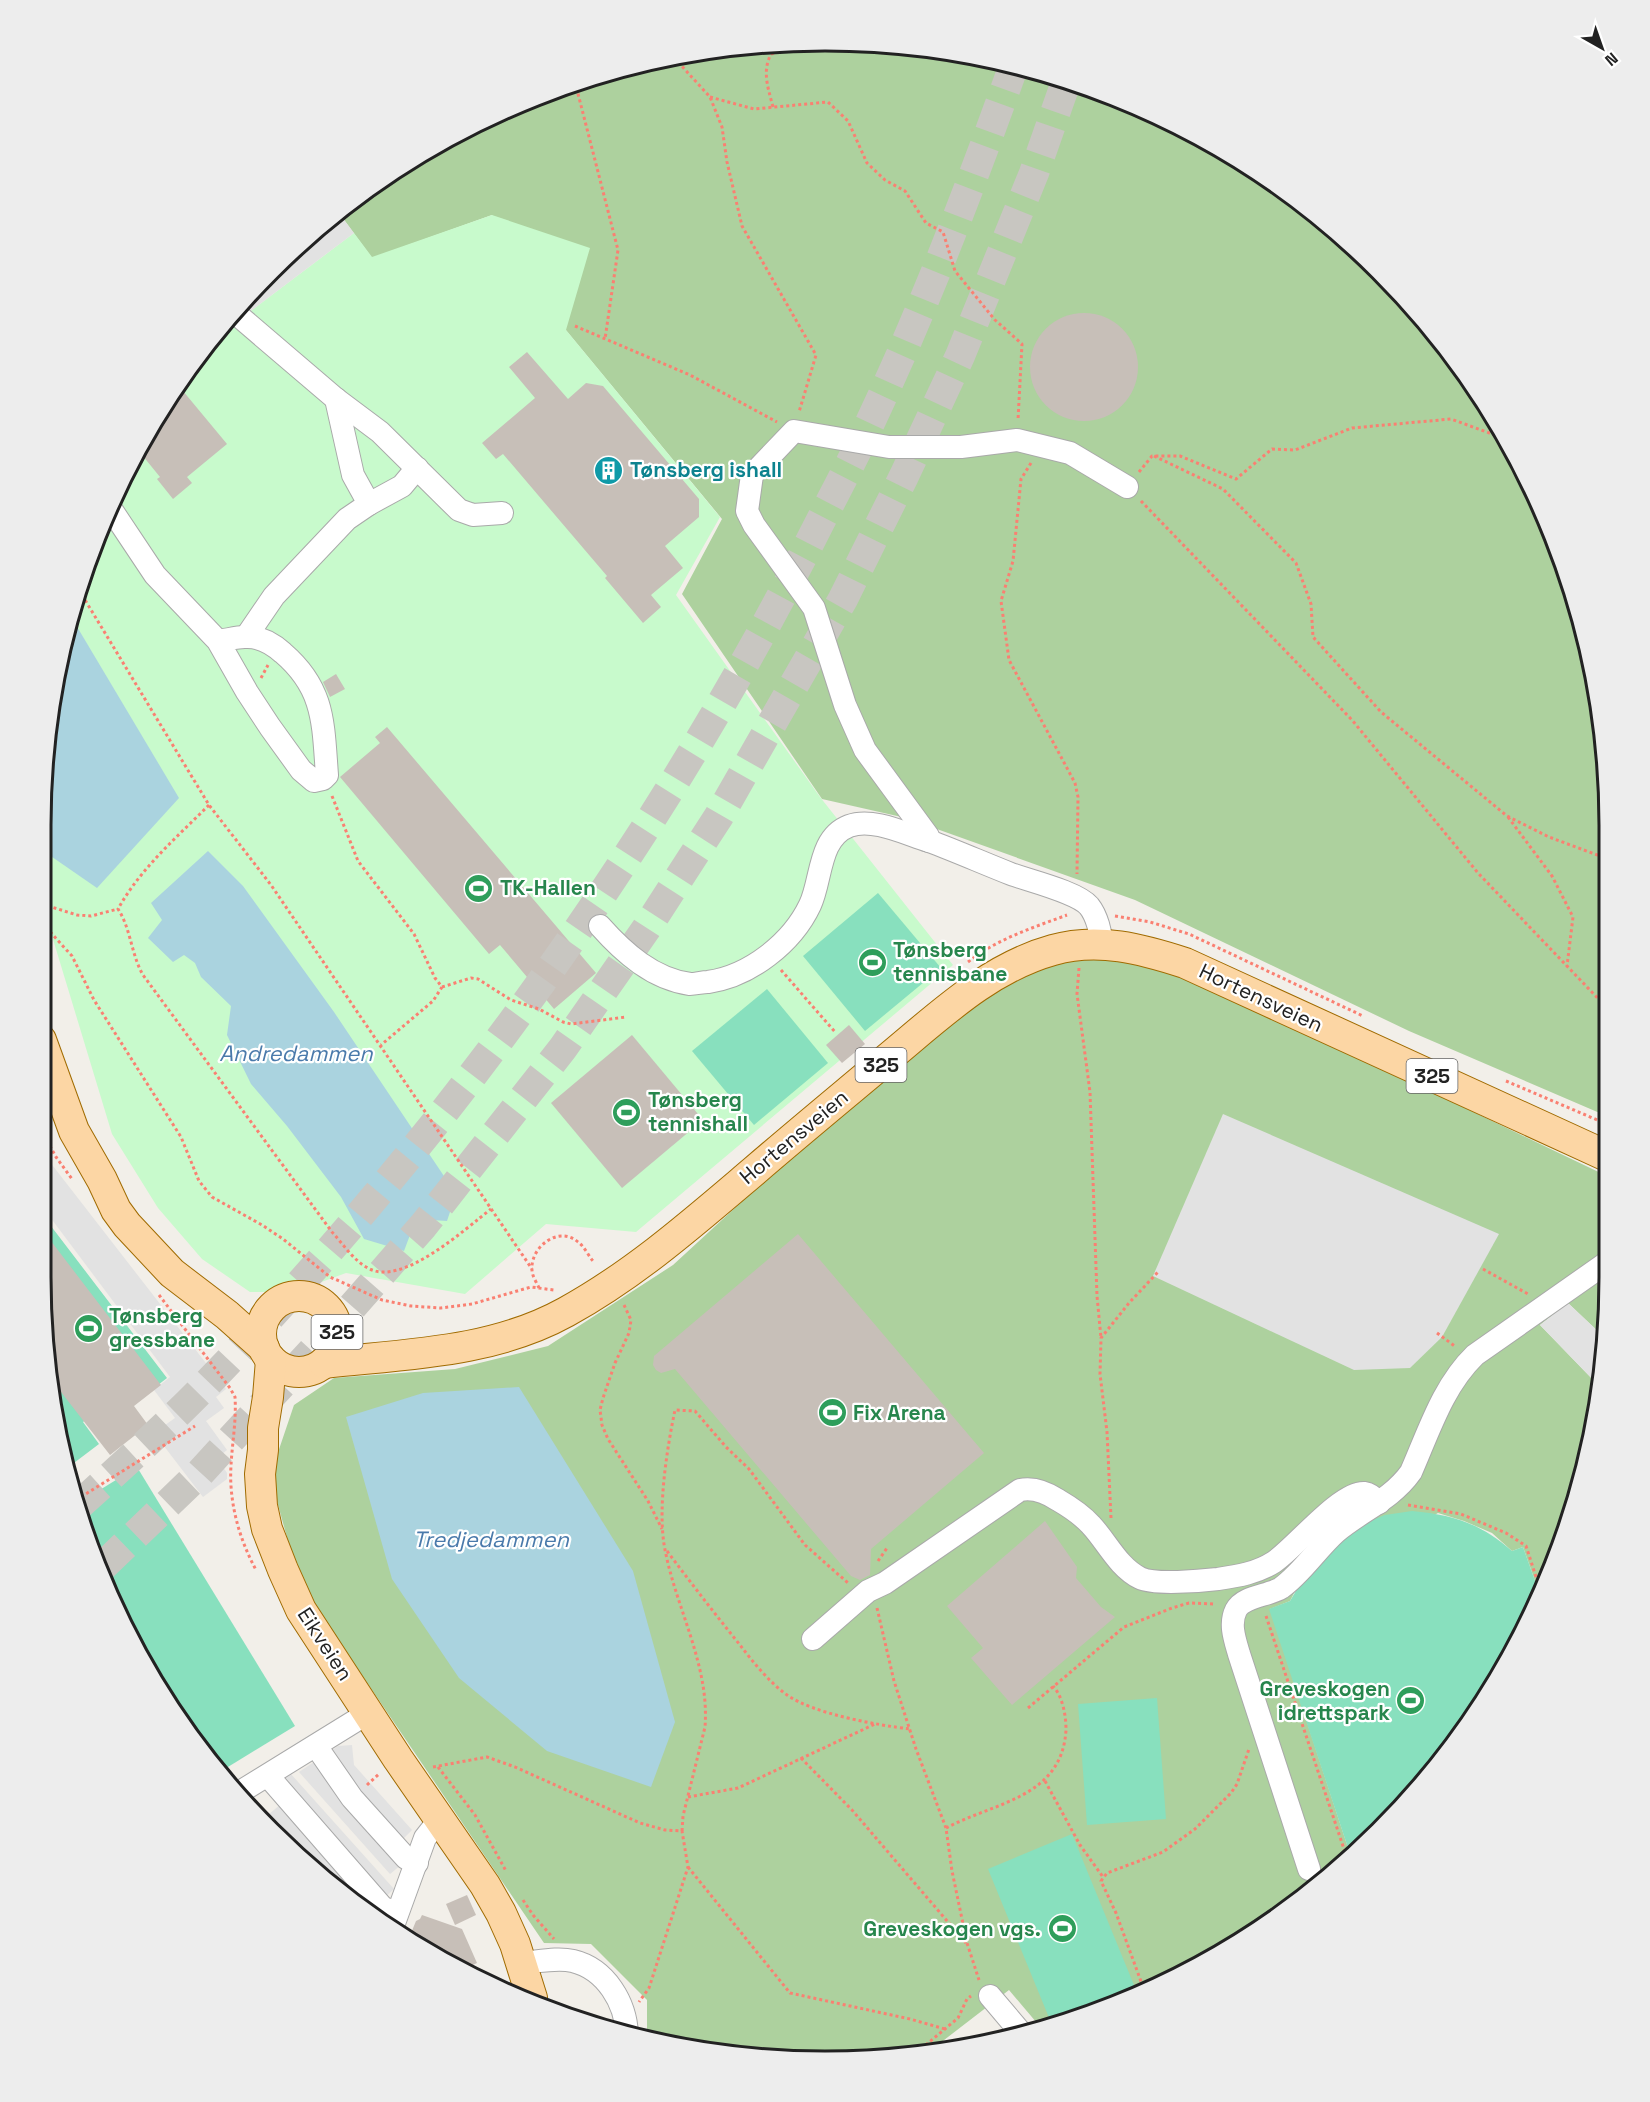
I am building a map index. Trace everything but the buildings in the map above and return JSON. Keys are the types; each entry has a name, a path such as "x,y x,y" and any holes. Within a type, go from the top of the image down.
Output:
{"main road":[{"name":"Hortensveien","path":"315,1367 405,1354 452,1350 509,1336 549,1320 600,1292 690,1226 958,1000 1011,965 1054,949 1092,945 1131,947 1185,963 1599,1153"},
{"name":"325","path":"51,1068 74,1131 116,1210 136,1237 172,1274 227,1315 277,1365 291,1371 315,1367 331,1354 338,1333 336,1322 321,1302 310,1297 298,1296 286,1298 275,1304 259,1305 227,1298 160,1244 102,1180"},
{"path":"268,1354 261,1336 262,1324 267,1313 275,1304"},
{"name":"Hortensveien","path":"336,1322 356,1336 405,1354"},
{"name":"Eikveien","path":"268,1354 268,1397 260,1474 262,1506 267,1529 283,1570 302,1610 485,1885 501,1913 530,1992"},
{"name":"Eikveien","path":"263,1450 271,1425 284,1400 315,1367"}],"street":[{"path":"241,318 336,399 380,432 459,510 473,515 502,513"},
{"path":"336,399 353,475 369,504"},
{"path":"929,841 928,836 865,750 845,705 814,608 759,533 747,511 752,475 794,431 890,447 961,447 1017,440 1070,453 1127,487"},
{"path":"246,637 274,596 347,519 402,486 417,468"},
{"path":"116,516 155,574 218,641 247,692 301,770 314,781 324,778 327,775 325,743 315,691 293,661 277,647 260,639 246,637 218,641"},
{"path":"600,927 617,946 637,962 662,976 691,984 721,980 749,968 769,955 794,930 810,905 821,864 832,839 850,826 874,825 929,841 1084,905 1101,934 1092,945"},
{"path":"1309,1869 1235,1640 1233,1618 1237,1608 1245,1601 1280,1588 1335,1533 1379,1503 1399,1486 1411,1472 1450,1386 1472,1358 1599,1269"},
{"path":"813,1639 868,1591 885,1582 1011,1495 1025,1489 1047,1493 1076,1511 1090,1524 1118,1561 1140,1578 1148,1581 1170,1582 1212,1580 1253,1573 1274,1562 1331,1510 1346,1500 1357,1494 1365,1493 1379,1503"},
{"path":"245,1789 369,1713"},
{"path":"316,1746 352,1798 406,1858 417,1863"},
{"path":"268,1776 391,1918"},
{"path":"395,1921 425,1838 440,1819"},
{"path":"521,1963 564,1960 584,1965 610,1986 619,2000 626,2025"},
{"path":"986,1992 1016,2027"}],"path":[{"path":"770,54 765,78 774,107"},
{"path":"575,326 690,375 794,431 816,355 742,226 727,162 722,127 711,98 681,65"},
{"path":"577,92 618,250 605,339"},
{"path":"711,98 754,109 828,102 848,121 867,163 885,180 904,191 926,223 943,232 955,271 995,320 1022,344 1017,440"},
{"path":"1152,456 1180,456 1236,479 1272,449 1295,450 1352,428 1451,419 1493,434"},
{"path":"1042,445 1022,479 1013,561 1001,601 1009,660 1075,783 1078,797 1084,905"},
{"path":"1152,456 1127,487 1352,720 1478,873 1599,1000"},
{"path":"1152,456 1223,489 1296,562 1311,604 1313,637 1381,712 1507,816 1549,837 1599,856"},
{"path":"51,933 72,956 94,1000 181,1137 200,1180 212,1197 276,1234 330,1278 382,1300 411,1306 441,1308 472,1304 531,1287 539,1288 532,1269 381,1045 271,885 209,806 85,600"},
{"path":"247,692 260,681 277,647"},
{"path":"324,778 358,861 414,934 435,978 442,987"},
{"path":"51,907 77,915 91,916 118,909 126,894 138,880 209,806"},
{"path":"1507,816 1552,876 1573,917 1567,966"},
{"path":"118,909 124,918 135,961 142,975 332,1232 367,1268 381,1273 397,1271 410,1266 446,1244 491,1209"},
{"path":"1092,945 1077,994 1090,1092 1097,1296 1101,1338 1100,1374 1107,1432 1111,1521"},
{"path":"769,955 835,1032"},
{"path":"381,1045 433,1001 442,987 471,978 478,979 511,1000 539,1009 563,1022 571,1024 626,1017"},
{"path":"532,1269 537,1252 546,1241 557,1236 567,1236 578,1241 593,1261"},
{"path":"1483,1269 1519,1288 1546,1306"},
{"path":"1101,1338 1158,1272"},
{"path":"620,1300 631,1320 629,1333 615,1363 603,1398 600,1410 602,1425 608,1439 648,1501 663,1531"},
{"path":"626,2025 649,1988 688,1867 682,1831 705,1727 706,1715 699,1668 670,1571 663,1531 668,1445 675,1410 695,1411 726,1447 749,1469 805,1545 857,1591 868,1591 879,1611 894,1681 946,1828 952,1870 972,1965 986,1992 967,1999 958,2018 927,2044"},
{"path":"83,1496 195,1426"},
{"path":"1379,1503 1430,1508 1461,1514 1506,1533 1526,1546 1537,1580"},
{"path":"666,1549 751,1660 787,1695 826,1711 875,1724 910,1729"},
{"path":"1260,1597 1344,1850"},
{"path":"1028,1707 1124,1627 1189,1603 1209,1603 1237,1608"},
{"path":"946,1828 1033,1790 1045,1781 1058,1762 1065,1739 1065,1712 1058,1691 1053,1686"},
{"path":"1141,1983 1116,1913 1101,1881 1107,1873 1163,1852 1195,1829 1222,1804 1237,1784 1259,1720"},
{"path":"688,1797 738,1788 875,1724"},
{"path":"352,1798 403,1765 416,1769 438,1767 487,1757 515,1767 640,1823 664,1830 682,1831"},
{"path":"801,1758 852,1810 967,1943"},
{"path":"438,1767 475,1815 509,1876"},
{"path":"1045,1781 1080,1845 1103,1877"},
{"path":"688,1867 790,1993 910,2019 945,2029"},
{"path":"520,1895 559,1944"}],"green space":[{"path":"825,51 876,53 976,66 1025,77 1121,110 1167,131 1255,181 1335,243 1407,315 1439,354 1469,395 1495,438 1540,529 1558,576 1573,625 1584,674 1597,774 1599,1113 1409,1031 1135,900 906,818 822,799 682,594 722,519 565,329 492,215 372,258 344,219 395,181 483,131 576,92 625,77 674,66 774,53"},
{"path":"492,215 590,248 566,330 720,517 676,595 820,797 953,965 636,1232 546,1224 465,1294 346,1273 294,1292 250,1292 202,1259 158,1208 112,1134 51,933 51,825 58,724 77,625 92,576 131,483 181,395 243,315 354,233 372,257"},
{"name":"Tønsberg tennisbane","path":"878,893 941,968 865,1031 803,956"},
{"path":"1078,953 1169,966 1599,1172 1597,1330 1568,1303 1540,1325 1592,1379 1573,1477 1558,1526 1536,1583 1523,1547 1512,1551 1492,1533 1438,1513 1297,1587 1290,1601 1270,1609 1348,1847 1296,1891 1255,1921 1212,1947 1121,1992 1036,2022 1009,1990 942,2041 926,2044 825,2051 774,2049 724,2044 647,2030 647,2000 591,1944 544,1943 300,1584 270,1476 294,1405 334,1378 455,1369 548,1346 673,1265 887,1068 1002,974"},
{"path":"767,989 828,1063 754,1125 692,1051"},
{"name":"Tønsberg gressbane","path":"51,1226 167,1378 140,1399 130,1386 83,1422 99,1444 74,1463 58,1378 53,1328"},
{"path":"137,1467 295,1726 227,1768 181,1707 155,1664 110,1573 84,1500"},
{"path":"1412,1511 1453,1518 1477,1527 1512,1551 1523,1547 1536,1583 1495,1664 1469,1707 1407,1787 1348,1847 1269,1609 1290,1601 1310,1567 1360,1525 1385,1515"},
{"path":"1157,1698 1166,1819 1087,1825 1078,1704"},
{"name":"Greveskogen vgs.","path":"1072,1834 1134,1986 1049,2018 988,1869"}],"shaded area":[{"path":"344,219 354,233 244,316 278,278"},
{"path":"1223,1114 1499,1234 1442,1337 1410,1368 1354,1370 1153,1276"},
{"path":"51,1163 226,1389 216,1397 224,1408 206,1421 227,1450 217,1458 227,1473 227,1479 203,1497 154,1433 175,1418 154,1390 170,1377 51,1218"},
{"path":"1568,1303 1597,1330 1592,1379 1540,1325"},
{"path":"352,1745 354,1765 412,1830 401,1841 401,1865 390,1874 299,1772 338,1746"},
{"path":"290,1773 394,1889 382,1900 371,1903 354,1891 315,1859 269,1814 280,1805 267,1790"}],"water":[{"path":"77,626 179,798 97,888 51,856 53,774 58,724"},
{"name":"Andredammen","path":"208,851 243,886 334,1012 456,1194 447,1221 416,1219 404,1251 364,1239 341,1197 287,1126 251,1084 227,1035 231,1006 201,977 195,963 184,955 173,962 148,938 162,920 151,903"},
{"name":"Tredjedammen","path":"519,1387 633,1571 675,1722 651,1787 547,1751 459,1678 392,1579 346,1417 423,1393"}],"tunnel":[{"path":"84,1500 205,1386 296,1288 383,1188 466,1084 545,977 620,868 691,755 757,640 856,453 927,294 1011,74"},
{"path":"106,1563 200,1473 338,1323 423,1226 563,1048 646,929 719,816 843,599 960,356 1034,173 1064,89"}],"place":[{"name":"Tønsberg ishall","path":"609,470"},
{"name":"TK-Hallen","path":"479,888"},
{"name":"Tønsberg tennisbane","path":"872,962"},
{"name":"Tønsberg tennishall","path":"627,1112"},
{"name":"Tønsberg gressbane","path":"88,1328"},
{"name":"Fix Arena","path":"832,1413"},
{"name":"Greveskogen idrettspark","path":"1411,1701"},
{"name":"Greveskogen vgs.","path":"1062,1929"}]}
